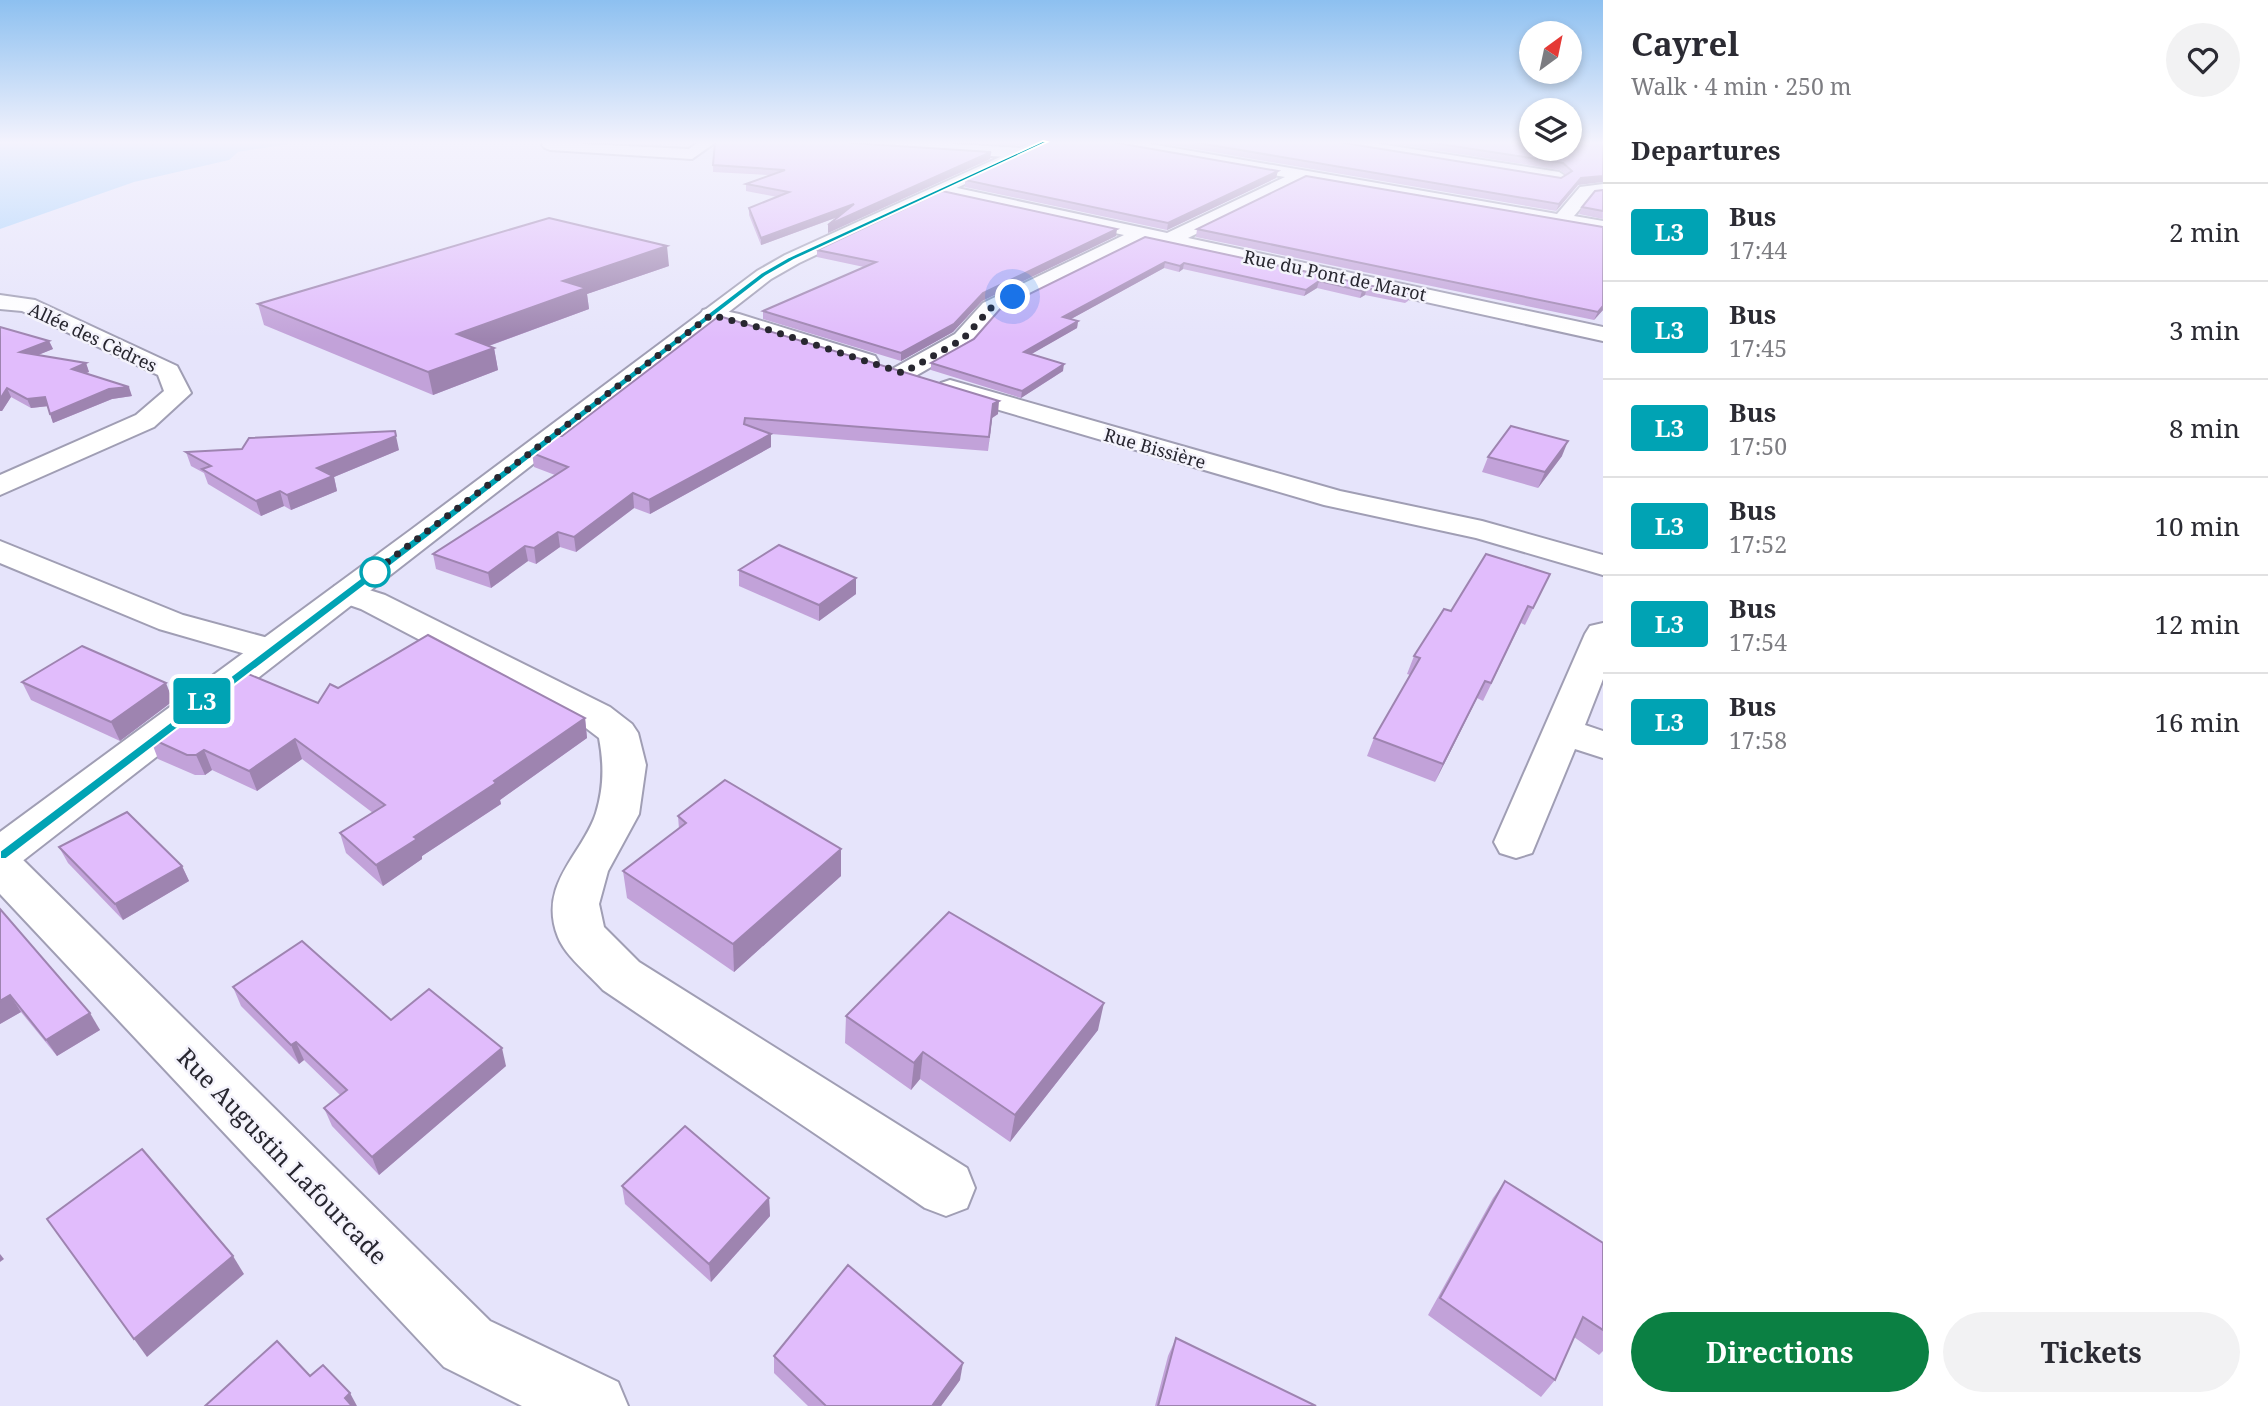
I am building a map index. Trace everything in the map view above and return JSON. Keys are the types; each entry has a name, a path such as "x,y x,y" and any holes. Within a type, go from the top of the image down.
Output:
{"street":[{"path":"0,855 764,275 792,259 904,208"},
{"name":"Rue du Pont de Marot","path":"1025,208 1603,334"},
{"path":"1170,239 1234,208"},
{"path":"1489,208 1603,227"},
{"path":"1561,220 1572,208"},
{"path":"903,373 963,339 991,308 1143,233"},
{"name":"Allée des Cèdres","path":"0,302 27,305 168,371 178,393 145,421 0,486"},
{"name":"Rue Bissière","path":"711,315 731,318 1051,419 1322,495 1482,530 1603,565"},
{"path":"0,551 171,622 270,650"},
{"path":"347,593 373,602 596,716 618,733 625,765 617,814 585,871 576,904 581,935 621,976 947,1188"},
{"path":"1516,842 1603,634"},
{"path":"1563,731 1603,745"},
{"name":"Rue Augustin Lafourcade","path":"0,865 467,1344 594,1406"}],"water":[{"path":"0,208 61,208 0,229"}],"building":[{"path":"750,208 844,208 761,238"},
{"path":"850,208 867,208 828,225"},
{"path":"907,208 1019,208 1117,229 983,293 954,324 901,353 763,311 876,262 817,250"},
{"path":"1095,208 1201,208 1168,223"},
{"path":"1241,208 1490,208 1603,227 1603,306 1598,312 1197,229"},
{"path":"549,218 667,246 563,281 586,288 457,334 494,348 428,372 258,304"},
{"path":"1145,237 1410,294 1407,297 1367,288 1362,291 1319,281 1306,290 1184,263 1180,266 1165,262 1063,317 1078,321 1024,352 1064,364 1022,391 931,363 974,339 1001,308"},
{"path":"719,316 999,401 993,404 989,437 745,418 744,424 771,434 649,500 633,493 574,537 558,532 534,548 525,546 488,573 433,554 568,467 532,453 553,436 562,436"},
{"path":"0,327 49,341 20,352 86,363 72,369 129,387 109,389 50,414 45,397 27,399 7,388 0,399"},
{"path":"1511,426 1568,441 1545,472 1488,457"},
{"path":"395,431 396,436 317,468 333,476 287,495 280,491 256,501 202,469 211,466 186,452 242,449 249,438"},
{"path":"779,545 856,578 819,605 739,570"},
{"path":"1486,554 1550,574 1533,608 1528,606 1491,683 1485,681 1443,764 1374,738 1420,658 1414,656 1444,609 1451,611"},
{"path":"428,635 585,718 494,781 496,783 414,837 417,839 376,865 340,833 385,805 295,739 249,771 204,750 196,755 187,755 150,738 241,671 318,703 330,684 338,688"},
{"path":"82,646 166,683 111,722 22,682"},
{"path":"725,780 841,849 733,944 623,871 686,823 678,816"},
{"path":"127,812 182,866 115,904 59,847"},
{"path":"0,909 90,1013 46,1040 10,995 0,1001"},
{"path":"949,912 1104,1003 1015,1115 923,1052 914,1063 846,1016"},
{"path":"302,941 391,1020 429,989 502,1048 372,1157 324,1108 347,1090 296,1042 291,1045 233,987"},
{"path":"685,1126 769,1198 709,1264 622,1186"},
{"path":"142,1149 233,1256 134,1339 47,1219"},
{"path":"1505,1181 1603,1243 1603,1330 1583,1317 1555,1380 1440,1298"},
{"path":"848,1265 963,1363 932,1406 826,1406 774,1356"},
{"path":"1176,1338 1316,1406 1158,1406"},
{"path":"277,1341 310,1376 323,1365 350,1393 345,1398 352,1406 205,1406"}],"bus line":[{"name":"L3","path":"0,855 764,275 792,259 905,208"}],"route":[{"path":"375,572 366,578 711,315 731,318 903,373 963,339 991,308 1013,297"}]}
